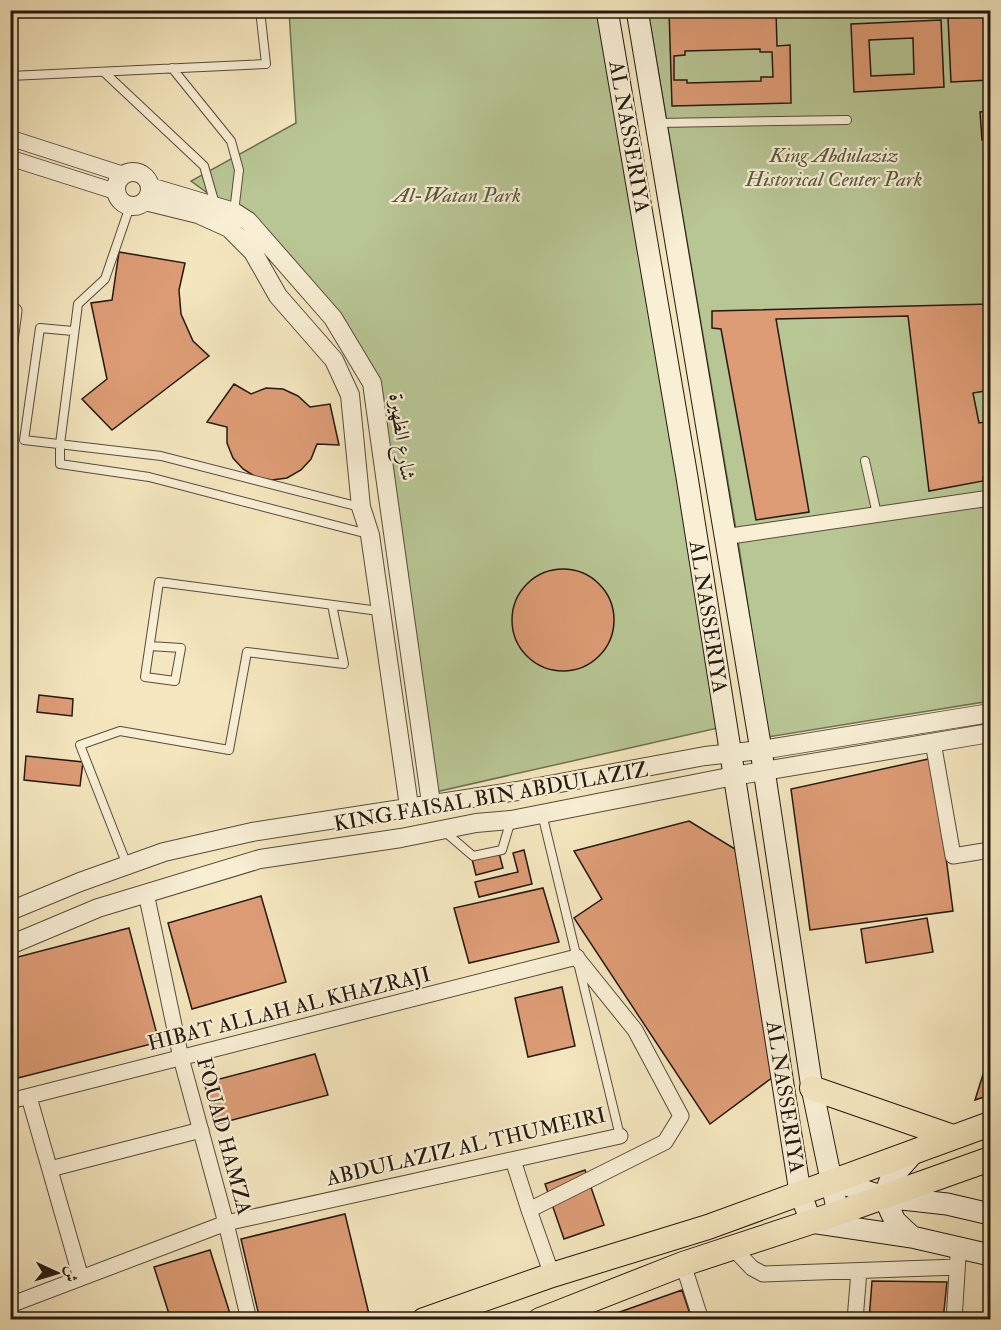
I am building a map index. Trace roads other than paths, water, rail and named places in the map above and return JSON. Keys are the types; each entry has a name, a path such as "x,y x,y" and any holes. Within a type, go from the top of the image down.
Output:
{"main road":[{"name":"AL NASSERIYA","path":"607,10 687,477 800,1192 812,1222"},
{"name":"AL NASSERIYA","path":"637,10 761,750 812,1088 838,1214"},
{"path":"687,477 692,490 703,494 713,486 713,473"},
{"path":"812,1088 953,1137"},
{"path":"424,1320 552,1275 708,1227 831,1180 990,1124"},
{"path":"912,1237 895,1221 884,1197 891,1178 916,1150"},
{"path":"544,1319 682,1264 838,1214 990,1159"},
{"path":"831,1180 884,1197 947,1204 990,1214"},
{"path":"812,1222 912,1237 958,1257 990,1255"},
{"path":"708,1227 716,1227 726,1233 726,1250"}],"street":[{"name":"شارع الظهيرة","path":"10,138 124,175 139,173 147,179 142,198"},
{"name":"شارع الظهيرة","path":"10,158 117,192 123,202 142,198 225,210 248,221 333,318 372,383 431,803"},
{"path":"117,192 117,183 124,175"},
{"name":"شارع الظهيرة","path":"142,198 198,214 229,228 253,252 278,296 333,360 350,395 361,507 370,535 409,806"},
{"path":"10,309 15,311 10,341"},
{"path":"724,537 990,498"},
{"name":"KING FAISAL BIN ABDULAZIZ","path":"10,911 164,852 252,832 517,791 730,753 990,713"},
{"name":"KING FAISAL BIN ABDULAZIZ","path":"10,945 98,908 261,859 476,823 511,820 734,776 990,733"},
{"path":"933,742 952,856 990,850"},
{"path":"127,865 146,893"},
{"name":"FOUAD HAMZA","path":"146,893 181,1058 226,1223 249,1320"},
{"path":"529,1210 665,1142 681,1116 635,1030 577,957"},
{"name":"HIBAT ALLAH AL KHAZRAJI","path":"10,1101 577,957"},
{"path":"29,1096 81,1278"},
{"path":"50,1170 201,1131"},
{"name":"ABDULAZIZ AL THUMEIRI","path":"10,1305 226,1223 620,1136"},
{"path":"513,1160 552,1275"},
{"path":"726,1250 763,1274 860,1271 958,1257 954,1320"},
{"path":"682,1264 701,1320"},
{"path":"855,1320 860,1271"}],"lane":[{"path":"10,76 266,64 260,10"},
{"path":"172,68 231,141 239,170 225,210"},
{"path":"105,73 204,166 225,210"},
{"path":"656,123 847,120"},
{"path":"142,198 105,279 78,304 60,444 60,464 149,477 370,535"},
{"path":"73,331 40,328 24,440 161,456 361,507"},
{"path":"865,461 877,514"},
{"path":"150,646 181,648 175,681 145,677 159,582 381,611"},
{"path":"127,865 80,745 120,731 229,750 247,652 344,664 332,605"},
{"name":"ABDULAZIZ AL THUMEIRI","path":"542,813 620,1136"},
{"path":"442,830 474,856 502,850 511,820"}],"park label":[{"name":"King Abdulaziz Historical Center Park","path":"834,167"},
{"name":"Al-Watan Park","path":"457,195"}]}
